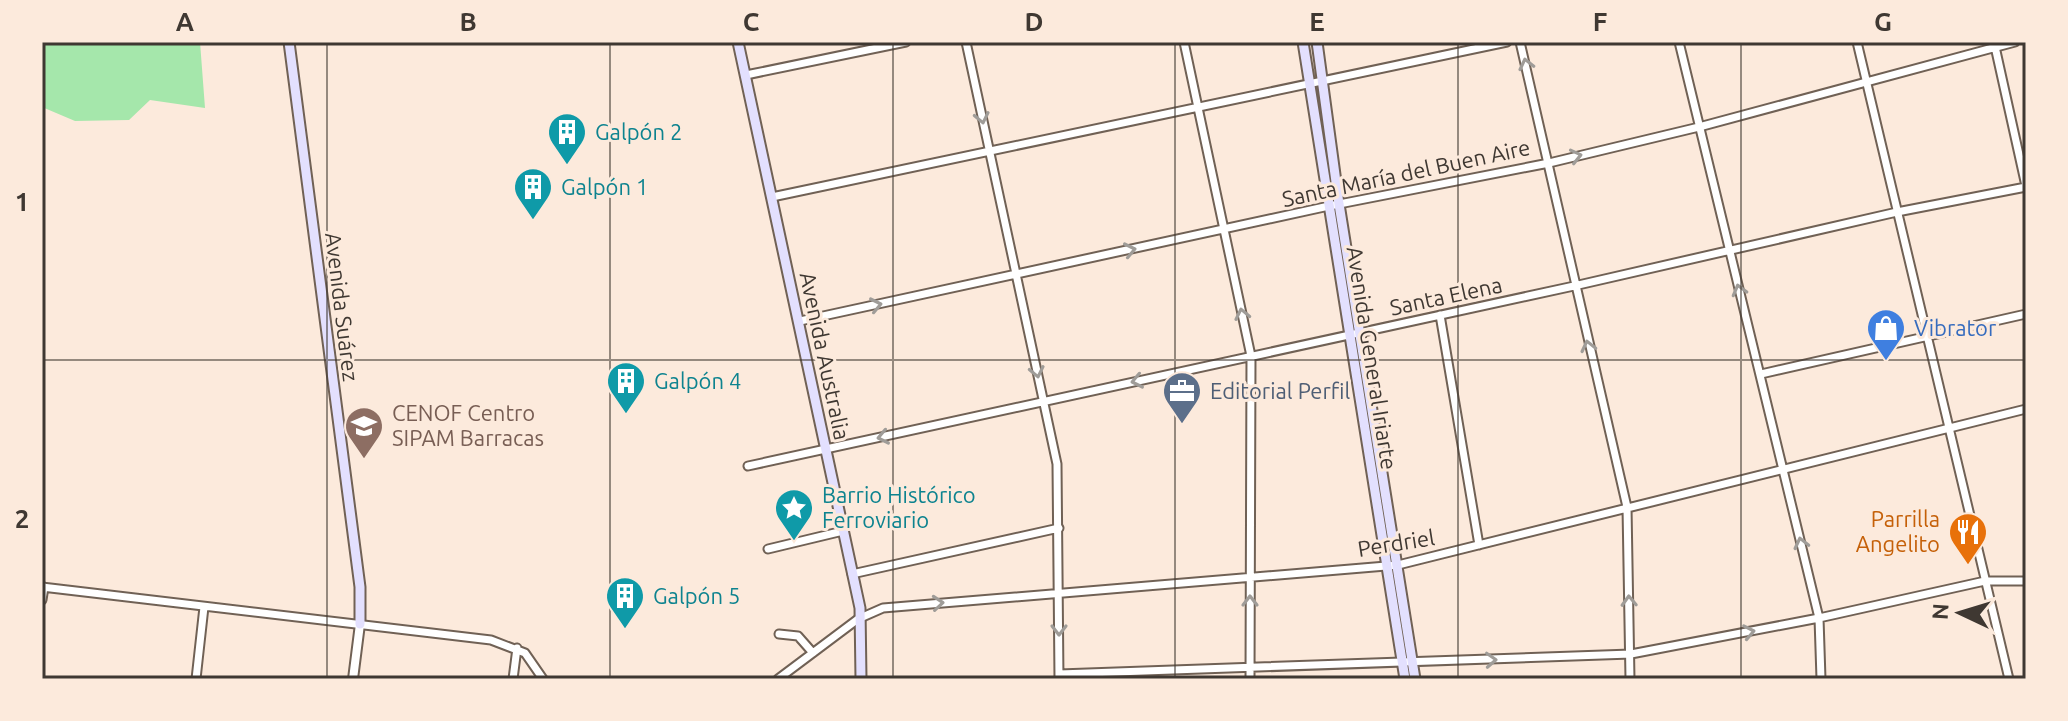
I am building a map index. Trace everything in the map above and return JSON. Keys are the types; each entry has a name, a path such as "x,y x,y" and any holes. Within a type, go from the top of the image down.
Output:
{"main road":[{"name":"Avenida Suárez","path":"289,42 360,587 360,624"},
{"name":"Avenida Australia","path":"738,42 862,617 861,679"},
{"name":"Avenida General Iriarte","path":"1303,42 1334,205 1408,664 1415,679"},
{"name":"Avenida General Iriarte","path":"1317,42 1334,205"},
{"name":"Avenida General Iriarte","path":"1405,679 1408,664"}],"street":[{"path":"746,75 906,42"},
{"path":"966,42 1057,470 1059,676 1631,654 1819,618 1985,581 2026,581"},
{"path":"1184,42 1251,356 1250,679"},
{"path":"772,197 1507,42"},
{"path":"1520,42 1627,507 1630,679"},
{"path":"1679,42 1819,618 1821,679"},
{"path":"1857,42 1947,431 2009,679"},
{"name":"Santa María del Buen Aire","path":"800,321 1334,205 1549,163 1699,127 1994,45 2015,42"},
{"path":"1994,45 2026,187"},
{"name":"Santa Elena","path":"748,466 1574,286 1897,212 2026,187"},
{"path":"1761,374 2026,314"},
{"path":"1440,315 1479,545"},
{"name":"Perdriel","path":"778,679 862,617 888,607 1393,565 1947,431 2026,409"},
{"path":"852,574 1059,528"},
{"path":"768,549 843,531"},
{"path":"42,600 43,587 491,640 517,648 533,661 543,679"},
{"path":"196,679 204,607"},
{"path":"353,679 360,624"},
{"path":"779,634 798,636 813,653"},
{"path":"513,679 517,648"}],"green space":[{"path":"42,42 200,42 205,108 150,100 129,120 75,121 42,107"}],"place":[{"name":"Galpón 2","path":"567,166"},
{"name":"Galpón 1","path":"533,221"},
{"name":"Vibrator","path":"1886,362"},
{"name":"Galpón 4","path":"626,415"},
{"name":"Editorial Perfil","path":"1182,425"},
{"name":"CENOF Centro SIPAM Barracas","path":"364,460"},
{"name":"Barrio Histórico Ferroviario","path":"794,542"},
{"name":"Parrilla Angelito","path":"1968,566"},
{"name":"Galpón 5","path":"625,630"}]}
